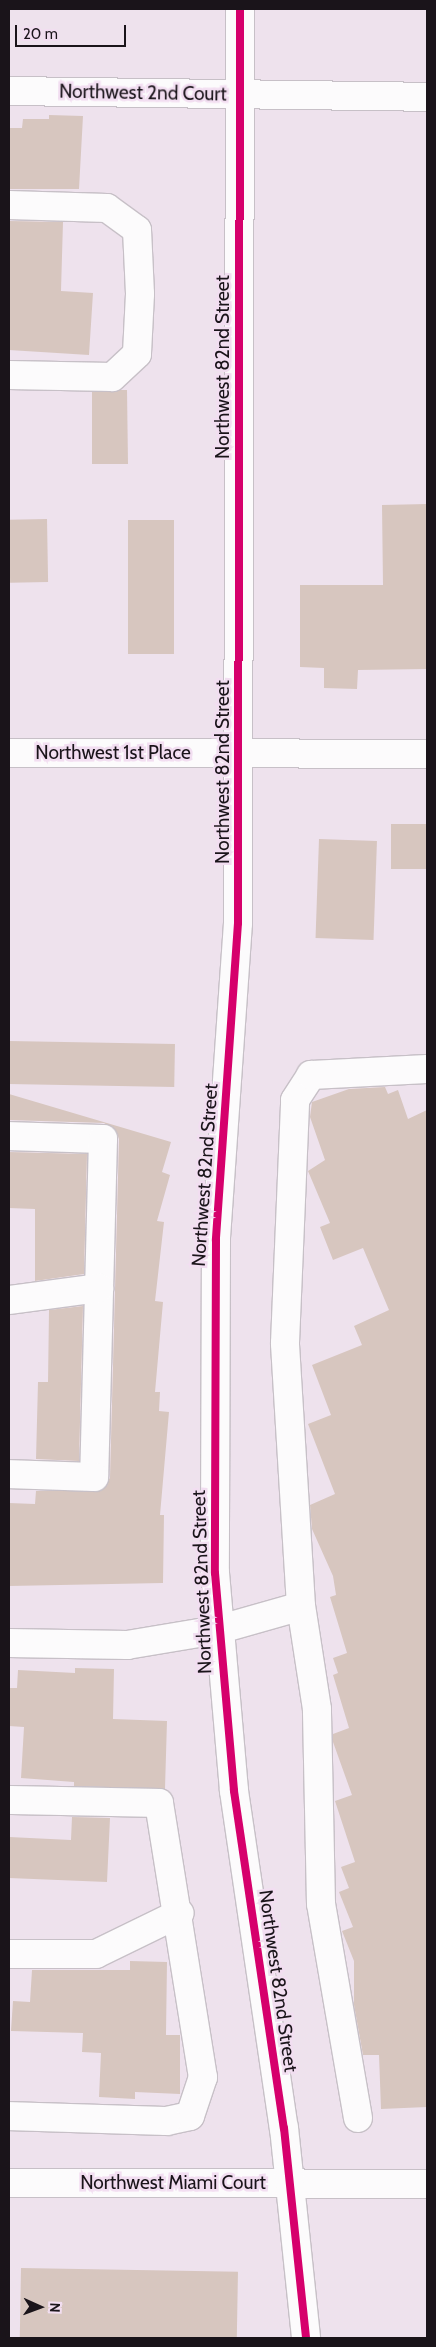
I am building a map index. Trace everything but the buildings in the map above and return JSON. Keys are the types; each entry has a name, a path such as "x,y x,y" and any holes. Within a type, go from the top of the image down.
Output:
{"main road":[{"name":"Northwest 82nd Street","path":"240,9 238,940 215,1300 217,1630 234,1791 290,2184 306,2338"},
{"name":"Northwest 2nd Court","path":"9,91 427,97"},
{"path":"9,205 107,208 137,230 140,294 137,354 112,377 9,375"},
{"name":"Northwest 1st Place","path":"9,753 427,754"},
{"path":"358,2118 321,1904 317,1709 301,1606 285,1343 295,1100 311,1075 427,1069"},
{"path":"9,1136 103,1139 94,1477 9,1474"},
{"path":"9,1300 99,1288"},
{"path":"9,1643 127,1645 217,1630 301,1606"},
{"path":"9,1800 159,1803 180,1913 203,2077 190,2116 167,2121 9,2116"},
{"path":"9,1954 96,1954 180,1913"},
{"name":"Northwest Miami Court","path":"9,2183 427,2184"}],"cycle path":[{"path":"240,9 238,923 216,1240 215,1573 234,1791 284,2128 306,2338"}]}
